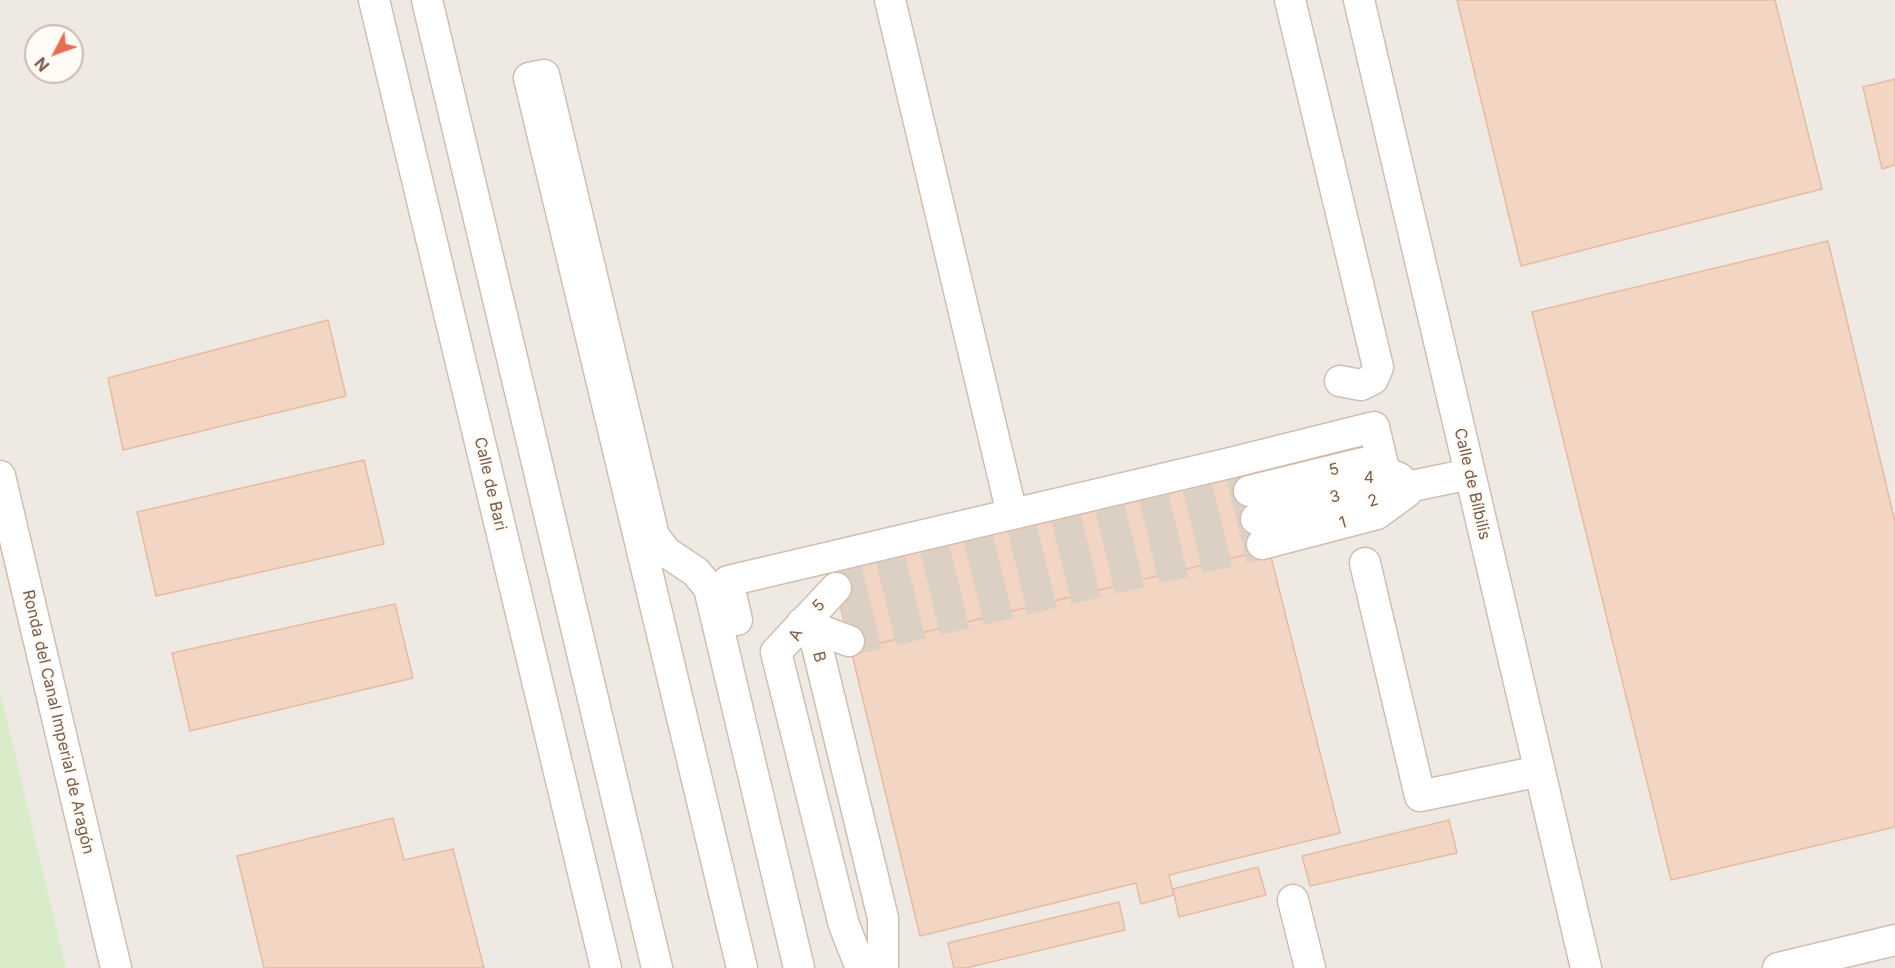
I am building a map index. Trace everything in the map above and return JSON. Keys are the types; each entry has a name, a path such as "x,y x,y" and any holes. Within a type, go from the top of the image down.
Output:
{"street":[{"name":"Calle de Bari","path":"375,0 606,968"},
{"path":"427,0 657,968"},
{"path":"890,0 1021,512"},
{"path":"908,0 1021,512"},
{"path":"1275,0 1359,362 1355,372 1340,381 1361,386 1373,379 1378,367 1290,0"},
{"name":"Calle de Bílbilis","path":"1359,0 1586,968"},
{"path":"742,968 529,78 544,75 654,536 666,552 696,572 709,588 799,968"},
{"path":"819,968 728,581 1374,427 1393,487 1470,474"},
{"name":"4","path":"1255,518 1367,475 1393,487"},
{"name":"Ronda del Canal Imperial de Aragón","path":"0,476 116,968"},
{"name":"1","path":"1255,518 1377,514 1393,487"},
{"path":"1365,563 1420,796 1540,771"},
{"name":"5","path":"802,623 843,615 802,623"},
{"name":"A","path":"802,623 776,652 844,925 861,968"},
{"name":"A","path":"802,623 789,649 868,968"},
{"name":"B","path":"802,623 802,645 867,920 875,968"},
{"name":"B","path":"802,623 816,642 883,918 883,968"},
{"path":"1291,968 1284,902 1310,968"},
{"path":"1778,968 1895,940"}],"shaded area":[{"path":"0,0 1895,0 1895,968 66,968 0,690"}],"green space":[{"path":"0,690 66,968 0,968"}],"building":[{"path":"1457,0 1775,0 1822,189 1521,266"},
{"path":"1895,79 1895,165 1882,169 1863,87"},
{"path":"1828,241 1895,522 1895,827 1671,880 1532,312"},
{"path":"328,320 346,396 123,450 108,378"},
{"path":"364,460 384,544 156,596 137,512"},
{"path":"1243,465 1262,544 1269,549 851,650 830,564"},
{"path":"1269,549 1340,833 1169,875 1174,895 1141,904 1136,883 920,936 851,650"},
{"path":"395,604 413,678 190,731 172,653"},
{"path":"393,818 404,860 453,849 484,968 264,968 237,856"},
{"path":"1449,820 1457,853 1310,886 1302,856"},
{"path":"1258,867 1266,895 1179,917 1173,889"},
{"path":"1119,902 1125,930 966,968 954,968 948,943"}],"tunnel":[{"path":"836,588 1249,491"},
{"path":"843,616 1256,519"},
{"path":"849,641 1262,544"}]}
